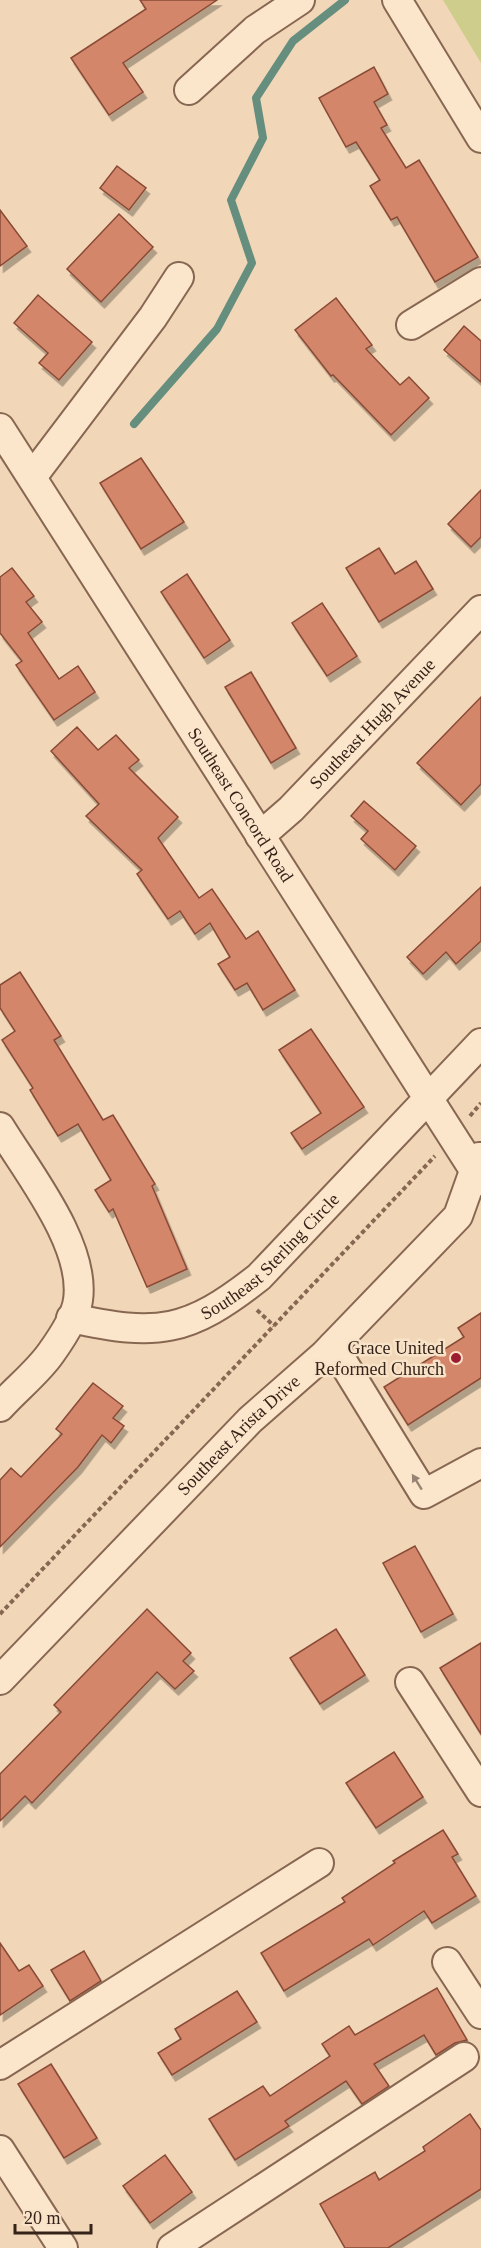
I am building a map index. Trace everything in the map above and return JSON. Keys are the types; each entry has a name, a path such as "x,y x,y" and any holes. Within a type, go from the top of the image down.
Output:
{"street":[{"path":"189,90 255,30 300,0"},
{"path":"397,0 481,138"},
{"path":"32,477 153,317 179,277"},
{"path":"411,324 481,282"},
{"name":"Southeast Concord Road","path":"0,428 427,1099 479,1168"},
{"name":"Southeast Hugh Avenue","path":"260,836 291,809 481,610"},
{"path":"427,1099 481,1043"},
{"name":"Southeast Sterling Circle","path":"71,1318 120,1328 159,1329 202,1316 235,1296 259,1277 427,1099"},
{"path":"0,1127 65,1234 77,1261 78,1302 50,1354 0,1407"},
{"name":"Southeast Arista Drive","path":"0,1680 250,1420 333,1346 458,1216 479,1168"},
{"path":"333,1346 424,1494 481,1463"},
{"path":"410,1682 479,1785"},
{"path":"0,2065 319,1863"},
{"path":"447,1962 481,2014"},
{"path":"172,2248 464,2057"},
{"path":"2,2158 63,2248"}],"path":[{"path":"475,1111 481,1103"},
{"path":"0,1614 439,1152"}],"shaded area":[{"path":"443,0 481,0 481,63"}],"building":[{"path":"140,0 217,0 123,63 143,92 109,115 71,58 146,9"},
{"path":"374,67 388,94 374,102 387,125 381,128 406,168 419,160 478,257 435,282 397,217 391,220 370,186 380,180 356,142 346,147 319,98"},
{"path":"117,166 146,188 129,210 100,188"},
{"path":"0,210 27,246 0,266"},
{"path":"119,214 153,247 101,302 67,269"},
{"path":"38,295 92,342 59,380 39,363 48,353 14,323"},
{"path":"336,298 372,345 366,349 400,385 409,377 429,398 391,435 333,375 331,376 295,330"},
{"path":"464,326 481,341 481,382 444,350"},
{"path":"141,458 184,522 141,549 100,483"},
{"path":"481,490 481,537 471,547 448,524"},
{"path":"379,548 395,574 416,561 433,589 379,622 346,568"},
{"path":"12,568 34,596 26,602 42,622 28,633 59,679 78,666 95,692 54,720 16,665 22,661 0,633 0,577"},
{"path":"187,574 230,640 204,658 161,592"},
{"path":"322,603 357,656 327,676 292,623"},
{"path":"251,672 296,748 271,763 225,687"},
{"path":"481,697 481,784 461,805 417,763"},
{"path":"77,727 98,750 116,735 139,760 129,768 178,817 158,838 199,898 212,889 246,939 258,931 295,990 263,1010 247,983 235,990 218,964 230,957 210,923 195,934 180,911 168,919 137,874 142,870 86,816 99,804 51,751"},
{"path":"364,801 416,846 395,870 361,839 368,831 351,816"},
{"path":"481,887 481,941 456,964 446,952 423,974 407,957"},
{"path":"20,972 61,1036 54,1040 103,1120 113,1115 155,1184 152,1186 187,1269 147,1287 113,1209 109,1212 95,1190 111,1180 78,1124 58,1136 30,1090 33,1088 2,1040 15,1031 0,1008 0,985"},
{"path":"311,1029 364,1107 302,1149 291,1133 321,1113 279,1050"},
{"name":"Grace United Reformed Church","path":"481,1313 481,1378 408,1425 384,1387 464,1337 458,1328"},
{"path":"93,1383 123,1406 113,1418 124,1426 111,1443 102,1435 78,1467 0,1547 0,1480 11,1468 21,1477 62,1434 56,1429"},
{"path":"415,1546 453,1614 421,1632 383,1563"},
{"path":"147,1609 191,1653 183,1661 194,1671 175,1689 157,1672 32,1803 25,1796 0,1821 0,1774 61,1712 54,1705"},
{"path":"336,1629 365,1675 320,1704 290,1658"},
{"path":"481,1643 481,1734 440,1668"},
{"path":"394,1752 423,1797 376,1828 346,1783"},
{"path":"443,1830 458,1854 452,1857 476,1896 432,1923 424,1911 373,1945 369,1939 284,1991 261,1953 345,1902 342,1898 395,1863 393,1861"},
{"path":"0,1943 19,1971 29,1965 43,1986 0,2015"},
{"path":"84,1951 101,1981 70,2001 51,1970"},
{"path":"437,1988 467,2040 455,2043 436,2055 424,2035 374,2064 389,2086 362,2104 346,2081 285,2121 289,2126 235,2160 209,2119 263,2086 270,2096 330,2056 322,2044 349,2026 355,2035"},
{"path":"237,1991 257,2022 172,2075 158,2053 181,2039 175,2029"},
{"path":"51,2064 97,2138 64,2158 18,2084"},
{"path":"470,2114 481,2130 481,2189 388,2248 345,2248 320,2204 375,2172 379,2180 425,2151 423,2147"},
{"path":"165,2155 192,2192 150,2223 123,2186"}],"waterway":[{"path":"134,424 217,329 252,263 231,200 263,138 256,98 293,41 345,0"}],"place":[{"name":"Grace United Reformed Church","path":"456,1358"}]}
